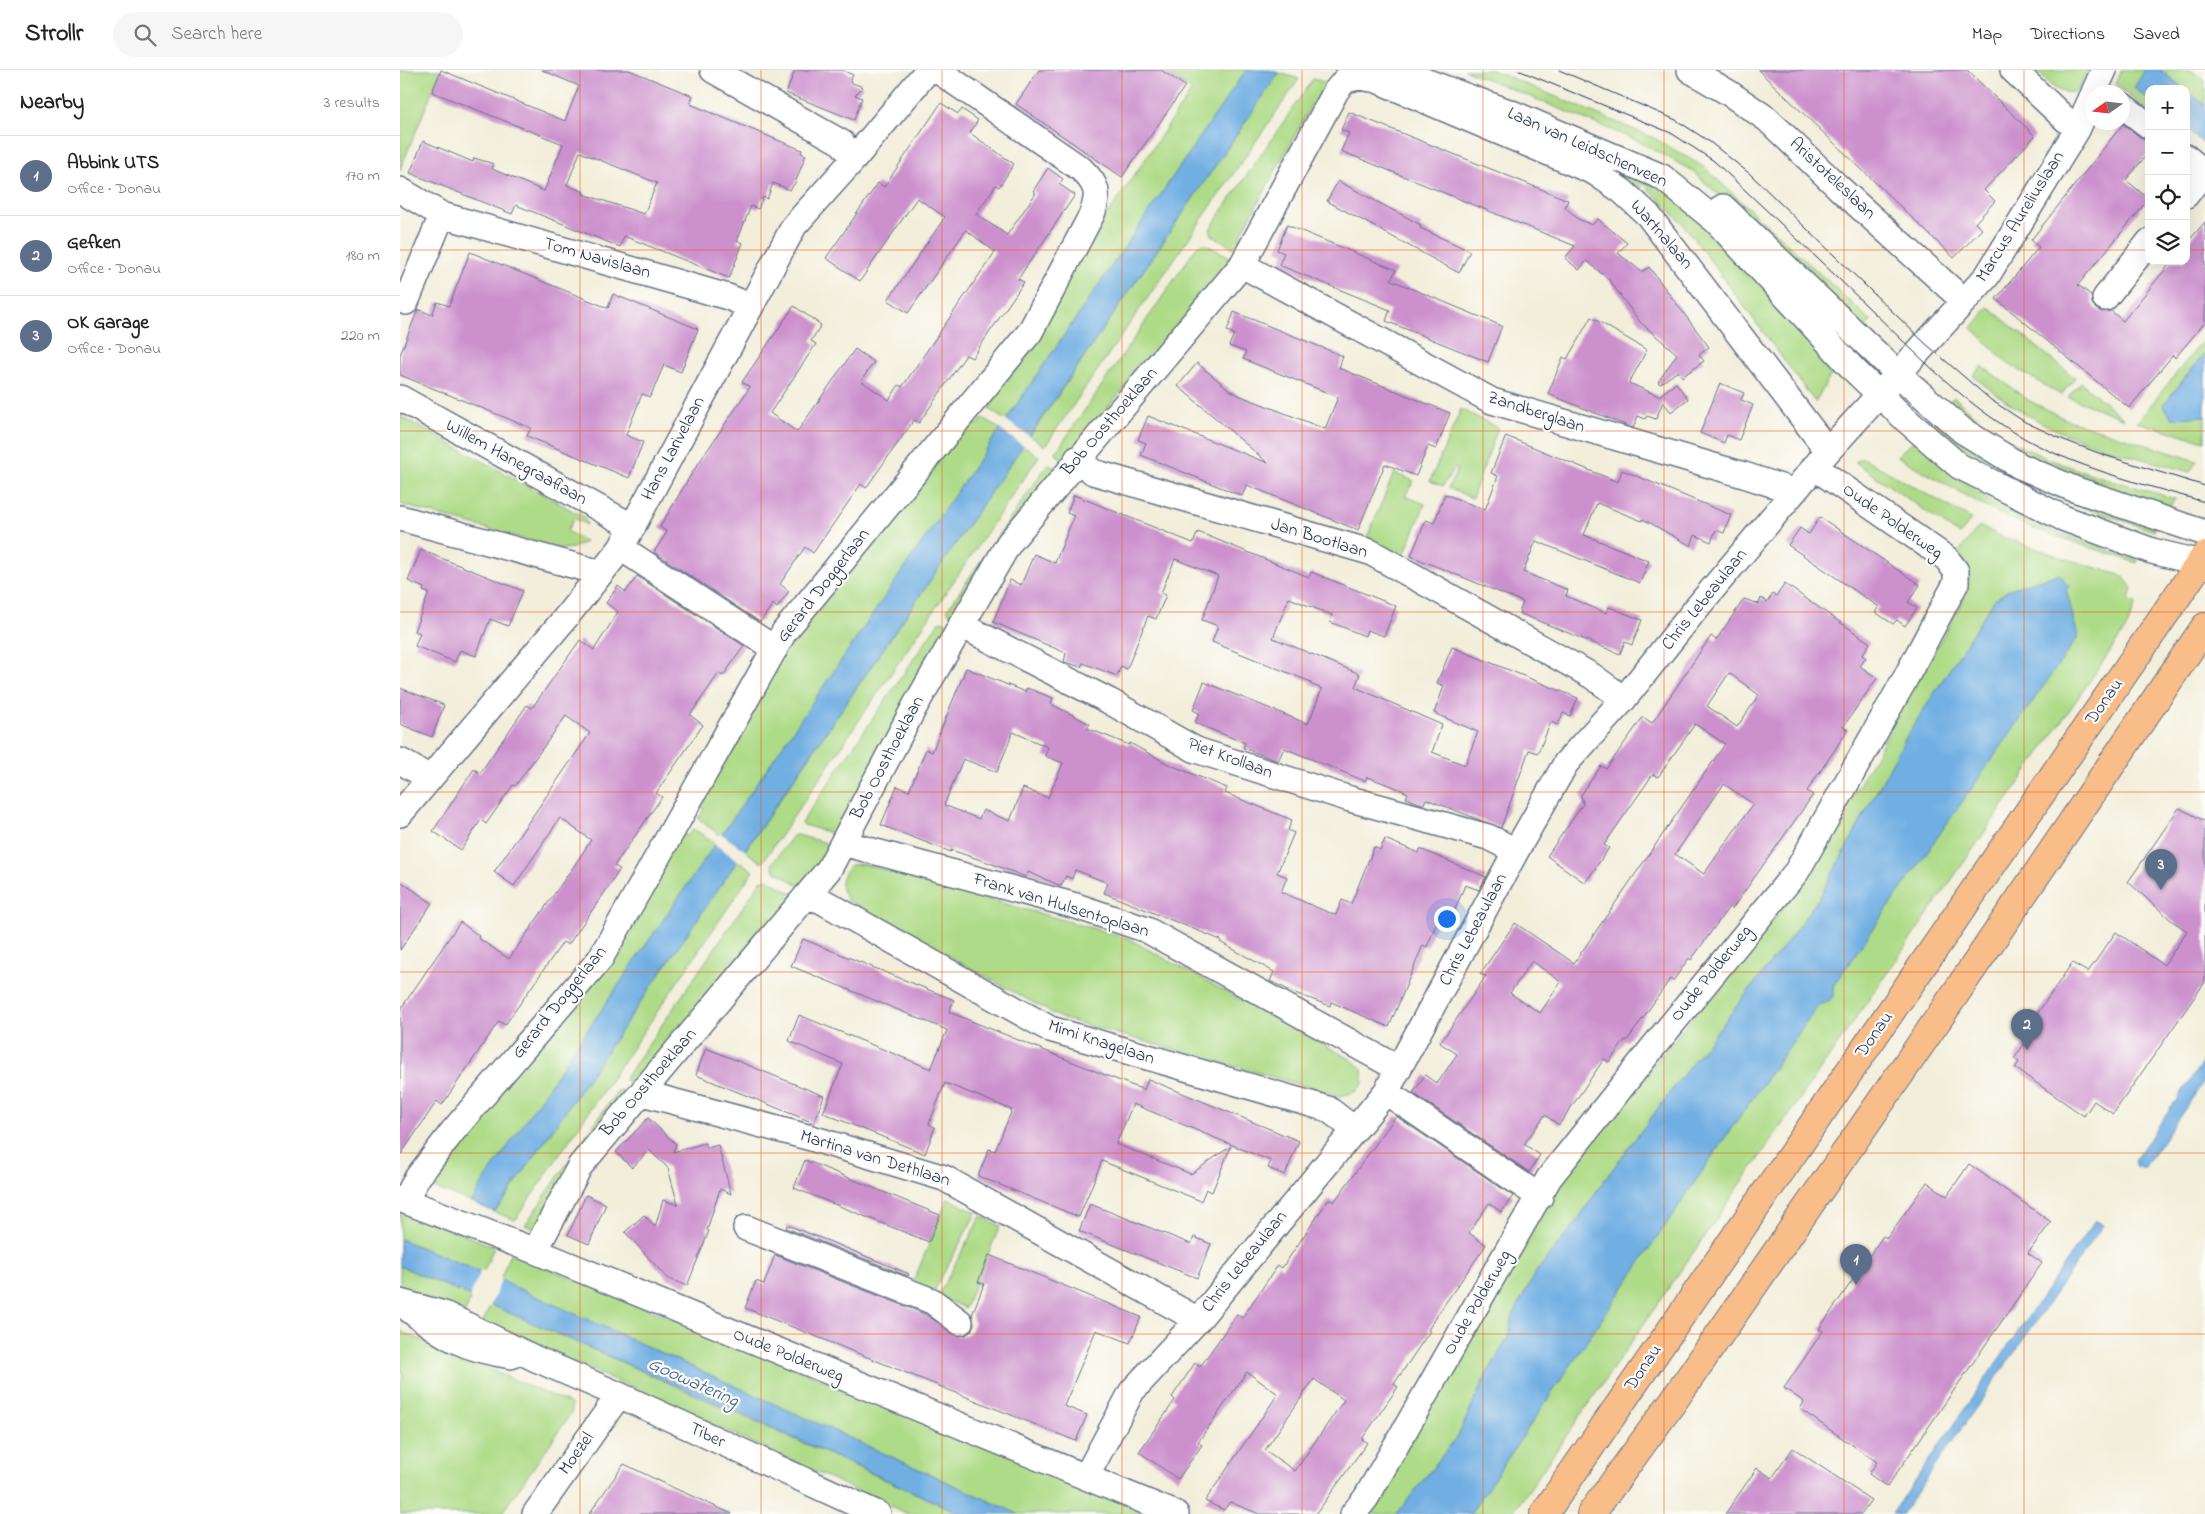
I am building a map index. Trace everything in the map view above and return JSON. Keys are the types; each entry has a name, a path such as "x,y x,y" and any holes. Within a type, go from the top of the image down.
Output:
{"main road":[{"name":"Donau","path":"1544,1514 2204,561"},
{"path":"1591,1514 1674,1400 1940,1016 2205,627"}],"street":[{"path":"713,70 842,143 854,159"},
{"name":"Hans Larivelaan","path":"400,814 601,574 627,537 794,226 854,159 928,70"},
{"name":"Gerard Doggerlaan","path":"403,1200 417,1178 453,1131 600,959 717,747 784,632 1030,332 1092,214 1097,201 1096,188 1081,169 938,70"},
{"name":"Laan van Leidschenveen","path":"1395,70 1514,114 1662,177 1716,221 1879,394 1952,460 1967,471 2062,518 2152,551 2204,561"},
{"name":"Laan van Leidschenveen","path":"1445,70 1663,161 1730,213 1898,374 1963,431 2020,466 2074,489 2205,533"},
{"name":"Aristoteleslaan","path":"1690,70 1729,93 1767,119 1838,187 1964,301"},
{"path":"2013,70 2077,130"},
{"name":"Wartnalaan","path":"1242,265 1336,91 1345,80 1360,77 1377,80 1594,172 1622,191 1648,214 1821,459"},
{"path":"2130,111 2145,123"},
{"name":"Marcus Aureliuslaan","path":"1898,374 1987,276 2085,114"},
{"path":"2190,160 2204,172 2190,190"},
{"name":"Tom Navislaan","path":"400,190 442,215 728,297 750,306"},
{"path":"406,302 442,215"},
{"path":"2105,298 2145,247"},
{"name":"Bob Oosthoeklaan","path":"535,1251 580,1166 828,869 915,706 1009,542 1242,265"},
{"name":"Zandberglaan","path":"1242,265 1492,401 1793,491"},
{"path":"1879,394 1898,374"},
{"name":"Chris Lebeaulaan","path":"1086,1477 1132,1391 1198,1320 1386,1092 1516,851 1566,763 1624,699 1694,610 1793,491 1879,394"},
{"name":"Willem Hanegraaflaan","path":"400,398 627,537 775,649"},
{"name":"Oude Polderweg","path":"1353,1514 1366,1498 1540,1197 1549,1178 1797,871 1905,679 1956,583 1956,571 1946,558 1821,459"},
{"name":"Jan Bootlaan","path":"1077,460 1092,472 1370,552 1592,676 1624,699"},
{"path":"400,518 601,574"},
{"name":"Piet Krollaan","path":"961,625 1109,701 1196,750 1350,799 1488,837 1516,851"},
{"path":"400,761 430,778"},
{"name":"Frank van Hulsentoplaan","path":"843,842 1076,906 1147,930 1399,1069"},
{"name":"Mimi Knagelaan","path":"807,896 822,901 1050,1029 1328,1109 1354,1129"},
{"path":"1386,1092 1540,1197"},
{"name":"Martina van Dethlaan","path":"642,1093 810,1138 944,1178 1198,1320"},
{"name":"Oude Polderweg","path":"403,1200 535,1251 1176,1514"},
{"path":"746,1228 932,1301 960,1322"},
{"name":"Tiber","path":"400,1302 444,1314 536,1359 878,1514"},
{"name":"Moezel","path":"535,1514 619,1395"}],"green space":[{"path":"400,70 441,70 400,170"},
{"path":"1163,70 1246,70 1006,421 989,409 994,400 987,396 1102,212 1108,214 1192,90"},
{"path":"1465,70 1492,70 1654,138 1704,167 1871,321 1863,331 1693,171 1638,141"},
{"path":"2036,70 2088,70 2077,91 2064,92 2054,88"},
{"path":"2121,70 2145,70 2134,88 2145,97 2145,109 2130,96 2130,85 2115,84"},
{"path":"2160,70 2191,70 2205,81 2205,105 2190,93 2190,85 2179,85"},
{"path":"1279,73 1299,79 1045,446 1030,436"},
{"path":"1313,79 1328,83 1319,108 1312,104 1239,238 1245,242 1237,250 1212,235 1210,229"},
{"path":"1596,161 1660,184 1710,225 1834,360 1829,364 1834,370 1815,402 1683,224 1644,184 1638,192"},
{"path":"1205,244 1234,259 1063,460 1056,452 1198,245"},
{"path":"1988,307 2075,378 2061,395 2007,363 1972,328"},
{"path":"2205,338 2205,353 2163,405 2172,418 2205,416 2205,441 2137,422"},
{"path":"1982,366 2028,400 2065,419 2197,461 2190,472 2108,449 2061,432 2015,407 1973,376"},
{"path":"2081,382 2124,419 2068,397"},
{"path":"1954,397 1989,427 2022,447 2064,465 2175,499 2166,511 2066,479 1943,407"},
{"path":"1461,409 1498,428 1472,498 1448,488 1458,469 1454,468 1443,486 1430,481"},
{"path":"400,416 584,517 587,525 574,518 567,531 585,542 573,548 559,549 400,504"},
{"path":"1934,416 2157,524 2154,531 2047,493 1969,450 1936,437 1924,428"},
{"path":"983,418 1000,429 721,836 698,819 704,809 696,804 790,636 969,419 978,425"},
{"path":"1915,439 1973,489 2011,512 2053,530 2138,560 2137,563 2032,528 1989,509 1897,456"},
{"path":"1023,445 1039,456 762,863 745,851"},
{"path":"1858,459 1865,459 1971,519 1960,535 1855,462"},
{"path":"1048,464 1057,469 954,616 947,610"},
{"path":"1394,473 1414,481 1405,496 1425,504 1402,560 1366,540"},
{"path":"1979,526 2003,537 2060,557 2123,576 2132,588 2129,600 2136,603 2127,627 1512,1514 1470,1514 1730,1130 1818,1006 1832,997 1833,986 2068,587 2058,574 2010,589 1994,600 1905,739 1821,895 1785,945 1695,1059 1600,1186 1576,1223 1535,1273 1513,1316 1508,1338 1486,1375 1459,1434 1397,1514 1366,1514 1559,1180 1805,881 1965,597 1969,574 1966,564 1958,553"},
{"path":"942,621 949,624 837,835 804,825 802,822 939,622"},
{"path":"693,829 716,843 480,1187 472,1202 426,1185 680,832 688,836"},
{"path":"797,835 834,845 803,888 774,870 772,864 793,836"},
{"path":"738,860 753,871 515,1220 494,1212 503,1202"},
{"path":"863,864 1127,938 1352,1060 1362,1069 1363,1084 1355,1092 1341,1096 1061,1018 847,900 841,886 842,878 850,865"},
{"path":"767,879 795,895 636,1084 626,1081 626,1077 761,881"},
{"path":"620,1090 631,1094 536,1229 525,1225 617,1091"},
{"path":"948,1198 976,1213 933,1293 912,1285"},
{"path":"400,1208 494,1247 483,1273 400,1239"},
{"path":"981,1216 1000,1226 965,1308 938,1296"},
{"path":"510,1253 1155,1514 1018,1514 500,1280"},
{"path":"400,1266 471,1296 465,1313 400,1287"},
{"path":"491,1304 962,1514 908,1514 624,1384 482,1324"},
{"path":"400,1331 571,1404 572,1412 501,1514 400,1514 400,1382 403,1378 400,1360"}],"water":[{"path":"1246,70 1269,70 1279,73 503,1202 494,1212 472,1202 480,1187"},
{"path":"2145,70 2160,70 2179,85 2145,85 2145,97 2134,88"},
{"path":"2190,93 2205,105 2205,144 2190,133"},
{"path":"2205,353 2205,416 2172,418 2163,405"},
{"path":"2058,574 2063,577 2065,584 2068,584 2069,587 2066,588 2078,637 1833,986 1831,999 1818,1006 1730,1130 1470,1514 1397,1514 1459,1434 1486,1375 1508,1338 1513,1316 1535,1273 1576,1223 1600,1186 1695,1059 1785,945 1821,895 1905,739 1994,600 2010,589"},
{"path":"2205,1059 2205,1080 2144,1168 2136,1167 2134,1161"},
{"path":"2095,1220 2103,1225 1902,1514 1892,1514"},
{"name":"Goowatering","path":"400,1239 500,1280 1018,1514 962,1514 699,1395 400,1266"}],"pier":[{"path":"1004,419 1032,438 1025,447 998,428"},
{"path":"720,833 747,852 740,862 713,843"},
{"path":"481,1270 502,1278 490,1307 469,1298"}],"building":[{"path":"441,70 565,121 579,86 542,70 629,70 693,96 690,104 802,150 801,153 806,155 795,183 790,190 773,183 767,199 763,197 758,209 751,206 737,241 743,243 729,278 624,236 620,247 516,205 512,214 410,173 423,141 473,162 474,158 494,164 492,169 544,191 563,144 432,92","holes":["580,152 657,183 644,214 583,194 584,192 567,185"]},
{"path":"795,70 842,70 853,75 850,82 863,87 855,95 862,98 854,120 786,93"},
{"path":"1039,70 1161,70 1185,86 1122,177 1016,104"},
{"path":"1758,70 1967,70 2035,136 1984,190 1995,201 1975,223 1982,229 1954,258"},
{"path":"941,103 958,114 962,109 978,120 970,133 1014,164 999,187 996,185 976,214 1007,235 1036,193 1033,191 1048,168 1063,179 1059,184 1075,195 1018,279 1024,282 972,358 966,355 919,423 914,420 866,488 861,484 813,553 805,547 780,584 789,591 777,608 773,604 760,622 654,552 667,532 660,527 692,473 750,387 742,382 794,306 821,325 811,341 816,344 770,413 797,432 855,349 874,362 861,381 889,400 899,385 902,387 995,252 966,230 908,313 888,300 945,217 917,198 860,281 826,258 878,183 884,187"},
{"path":"1349,112 1568,200 1565,207 1578,219 1592,225 1598,219 1627,243 1618,253 1642,272 1649,267 1709,347 1699,355 1704,361 1682,377 1678,371 1660,384 1658,382 1677,354 1640,322 1609,280 1587,261 1579,270 1565,258 1575,246 1341,151 1349,133 1341,130"},
{"path":"2130,129 2145,139 2145,157 2126,180 2145,196 2145,204 2078,285 2091,295 2092,303 2096,309 2102,312 2111,311 2123,321 2169,265 2190,265 2190,239 2205,222 2205,322 2175,358 2173,355 2129,408 1996,299 2039,247 2031,240 2118,130"},
{"path":"1338,181 1421,225 1420,228 1470,251 1459,273 1327,201"},
{"path":"1287,225 1396,270 1391,280 1502,326 1488,362 1386,321 1390,310 1279,265 1284,253 1277,250"},
{"path":"470,252 608,308 613,294 698,329 681,372 664,365 650,397 642,394 626,435 643,442 629,478 527,436 531,428 400,375 400,355 418,309 432,315 437,302 449,306"},
{"path":"1234,312 1343,356 1339,368 1450,413 1436,449 1428,446 1416,476 1385,464 1358,530 1247,485 1242,496 1141,455 1146,443 1138,440 1148,416 1268,463 1178,386 1197,363 1231,391 1325,429 1338,397 1243,359 1246,352 1229,346 1234,334 1227,331"},
{"path":"1591,317 1647,350 1629,383 1659,396 1676,383 1688,399 1671,412 1663,402 1656,419 1647,416 1645,419 1638,416 1633,428 1548,394 1563,357 1567,359"},
{"path":"1720,383 1744,393 1741,400 1753,405 1739,440 1727,435 1724,443 1700,433"},
{"path":"1506,436 1618,482 1622,470 1731,515 1724,533 1716,530 1711,542 1695,535 1691,546 1643,519 1642,521 1597,503 1584,535 1649,561 1640,583 1536,541 1523,572 1568,590 1566,596 1606,613 1609,607 1642,620 1632,645 1625,642 1620,654 1519,613 1523,602 1411,556 1426,520 1434,523 1445,494 1485,510 1498,476 1491,473"},
{"path":"1074,495 1193,543 1198,532 1309,577 1311,572 1396,606 1384,636 1367,630 1365,636 1330,622 1332,615 1289,598 1273,638 1360,674 1355,687 1442,725 1432,752 1465,765 1478,732 1434,713 1444,686 1437,683 1452,647 1578,698 1570,716 1563,713 1558,725 1551,722 1538,753 1529,750 1501,828 1426,799 1424,804 1422,804 1406,798 1408,793 1392,786 1367,777 1365,781 1284,748 1278,761 1243,748 1245,743 1195,723 1199,713 1193,710 1204,682 1308,724 1322,689 1310,684 1311,682 1212,642 1218,626 1202,620 1218,576 1175,559 1161,593 1166,595 1156,619 1148,616 1127,669 1121,666 1117,676 1083,663 1081,667 1064,662 1066,653 993,622 1010,580 1021,585 1034,554 1055,563 1074,516 1067,513"},
{"path":"1820,517 1920,585 1908,602 1917,608 1905,626 1897,620 1893,624 1875,612 1879,607 1788,545 1800,528 1809,534"},
{"path":"421,550 523,591 508,626 490,619 476,656 460,650 455,662 415,646 420,633 414,631 429,593 423,591 424,588 408,581"},
{"path":"637,576 744,646 723,676 719,673 690,715 703,725 656,793 662,797 614,866 620,869 609,886 568,945 563,942 505,1025 499,1021 442,1105 437,1101 400,1156 400,1010 460,922 479,936 478,938 509,959 576,863 591,840 560,818 514,886 494,872 590,733 566,716 515,786 513,785 486,824 481,820 461,850 433,831 474,769 480,773 527,705 532,708 580,640 594,650 618,612 606,603 618,586 626,592"},
{"path":"1785,584 1870,643 1862,655 1866,658 1860,666 1877,678 1843,727 1848,730 1807,791 1813,795 1732,909 1729,907 1691,960 1689,958 1673,981 1670,979 1627,1041 1625,1040 1609,1062 1604,1059 1559,1125 1545,1115 1524,1144 1540,1155 1529,1172 1413,1093 1425,1075 1437,1084 1457,1054 1440,1043 1486,976 1480,974 1515,923 1574,963 1725,744 1695,724 1658,777 1653,774 1604,845 1609,848 1585,883 1547,856 1583,804 1581,795 1601,766 1606,769 1643,717 1652,723 1711,636 1716,640 1744,599 1759,604 1761,598 1767,602 1773,594 1776,596","holes":["1729,673 1759,695 1737,727 1707,706","1724,784 1753,804 1704,874 1675,854","1532,961 1561,982 1540,1013 1510,993"]},
{"path":"966,668 1025,692 1027,688 1053,698 1051,704 1090,724 1087,728 1129,745 1130,743 1168,764 1227,788 1225,793 1292,820 1288,830 1294,833 1277,873 1287,877 1281,892 1325,911 1336,915 1342,900 1351,904 1374,847 1380,850 1385,839 1419,853 1420,849 1486,877 1479,890 1465,885 1454,912 1443,907 1427,947 1423,945 1389,1027 1331,1002 1330,1006 1270,981 1274,972 1220,942 1221,940 1104,893 1108,883 1075,870 1072,879 1066,876 1061,886 1028,872 1026,877 951,850 951,852 881,825 897,786 909,791 926,749 932,752","holes":["1013,732 1048,747 1045,756 1063,763 1048,798 1023,788 1010,821 983,810 979,819 944,805 963,759 997,772"]},
{"path":"400,688 444,705 432,737 400,724"},
{"path":"2179,808 2205,821 2205,982 2113,1114 2094,1101 2084,1116 2015,1068 2019,1062 2014,1059 2027,1040 2022,1036 2072,963 2088,972 2116,932 2164,965 2187,931 2171,920 2128,882"},
{"path":"400,881 432,903 400,950"},
{"path":"803,939 954,1000 949,1012 1144,1090 1148,1079 1299,1141 1285,1175 1268,1168 1271,1161 1133,1104 1116,1144 1191,1174 1231,1146 1212,1192 1206,1189 1201,1201 1102,1161 1079,1217 978,1176 989,1149 995,1151 1012,1110 973,1094 945,1083 929,1124 935,1127 925,1154 823,1113 843,1064 789,1041 799,1015 931,1069 947,1030 791,966"},
{"path":"706,1048 824,1096 814,1123 696,1075"},
{"path":"1396,1116 1513,1196 1501,1212 1489,1203 1469,1233 1486,1245 1444,1305 1428,1330 1430,1331 1394,1384 1398,1387 1362,1439 1367,1443 1316,1514 1259,1514 1230,1502 1224,1510 1205,1501 1278,1394 1247,1372 1198,1442 1202,1445 1178,1479 1139,1452 1175,1400 1172,1397 1195,1363 1200,1367 1237,1314 1242,1318 1278,1265 1282,1268 1329,1199 1334,1202","holes":["1314,1379 1344,1400 1295,1471 1265,1450"]},
{"path":"648,1118 676,1144 673,1152 705,1143 707,1148 718,1145 731,1194 720,1189 707,1230 709,1231 687,1286 667,1278 625,1232 644,1215 655,1227 663,1200 678,1205 668,1168 649,1150 632,1168 616,1152"},
{"path":"805,1160 940,1215 929,1242 794,1188"},
{"path":"1969,1164 2051,1222 2028,1253 2042,1263 1887,1487 1869,1474 1877,1462 1800,1409 1804,1402 1784,1388 1823,1331 1819,1329 1883,1236 1887,1238 1927,1182 1947,1196"},
{"path":"586,1195 606,1204 589,1244 568,1235"},
{"path":"1090,1204 1191,1244 1194,1237 1211,1244 1197,1278 1079,1231"},
{"path":"787,1225 909,1274 908,1276 786,1228"},
{"path":"775,1255 925,1314 958,1336 966,1335 971,1331 974,1324 972,1315 984,1284 978,1282 989,1255 1141,1317 1130,1343 1096,1330 1064,1406 1087,1415 1076,1441 745,1308 756,1281 764,1284"},
{"path":"1793,1448 1871,1500 1861,1514 1725,1514 1757,1468 1772,1478"},
{"path":"624,1464 674,1488 732,1514 589,1514"}],"tram line":[{"path":"1518,70 1671,133 1714,161 1940,376 1996,421 2060,456 2108,474 2205,502"},
{"path":"1559,70 1676,120 1710,142 1750,174 1926,344 1991,400 2025,422 2064,440 2104,455 2205,486"}],"place":[{"name":"OK Garage","path":"2161,890"},
{"name":"Gefken","path":"2027,1050"},
{"name":"Abbink UTS","path":"1856,1285"}]}
